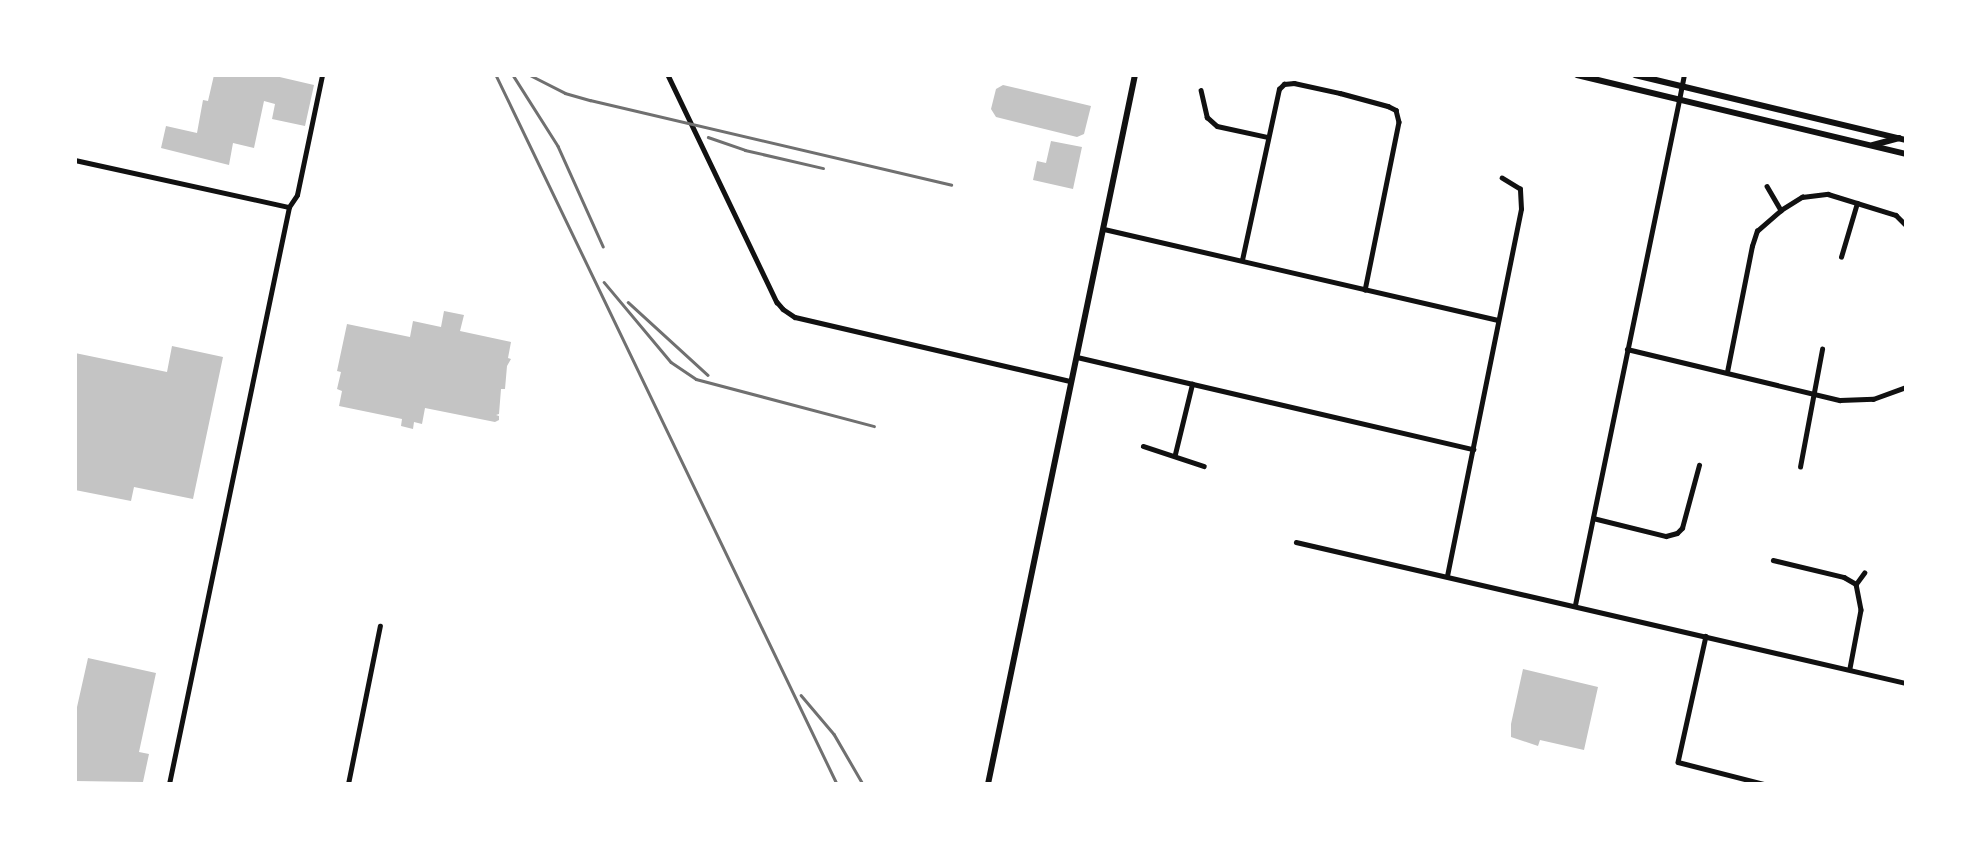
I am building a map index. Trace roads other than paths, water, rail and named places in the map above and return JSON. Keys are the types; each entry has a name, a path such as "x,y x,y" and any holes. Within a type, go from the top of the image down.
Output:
{"main road":[{"path":"988,784 1135,75"},
{"path":"1577,75 1906,154"},
{"path":"1636,75 1903,139"},
{"path":"1871,146 1903,139"}],"street":[{"path":"169,784 289,207 297,195 322,75"},
{"path":"668,75 776,302 783,309 796,317 1072,382"},
{"path":"1575,605 1684,75"},
{"path":"1242,260 1279,89 1284,84 1294,83 1396,110 1399,122 1365,290"},
{"path":"1201,90 1207,117 1217,126 1269,137"},
{"path":"75,160 289,207"},
{"path":"1447,576 1521,209 1520,190 1502,178"},
{"path":"1767,186 1781,209"},
{"path":"1727,372 1757,232 1781,209 1802,197 1828,194 1896,215 1906,225"},
{"path":"1842,257 1857,203"},
{"path":"1104,229 1498,320"},
{"path":"1627,349 1840,400 1864,400 1906,387"},
{"path":"1800,467 1822,349"},
{"path":"1077,357 1473,449"},
{"path":"1175,454 1192,383"},
{"path":"1143,446 1175,454 1204,466"},
{"path":"1593,518 1665,536 1677,533 1682,528 1699,465"},
{"path":"1296,542 1906,683"},
{"path":"1773,560 1844,577 1856,584"},
{"path":"1850,668 1861,610 1856,584 1864,573"},
{"path":"348,784 380,626"},
{"path":"1706,636 1678,762 1764,784"}],"railway":[{"path":"496,75 837,784"},
{"path":"513,75 558,146 603,246"},
{"path":"530,75 565,93 590,100 951,185"},
{"path":"708,137 745,150 823,168"},
{"path":"604,282 671,362 696,379 874,426"},
{"path":"628,302 708,375"},
{"path":"801,695 834,734 863,784"}]}
